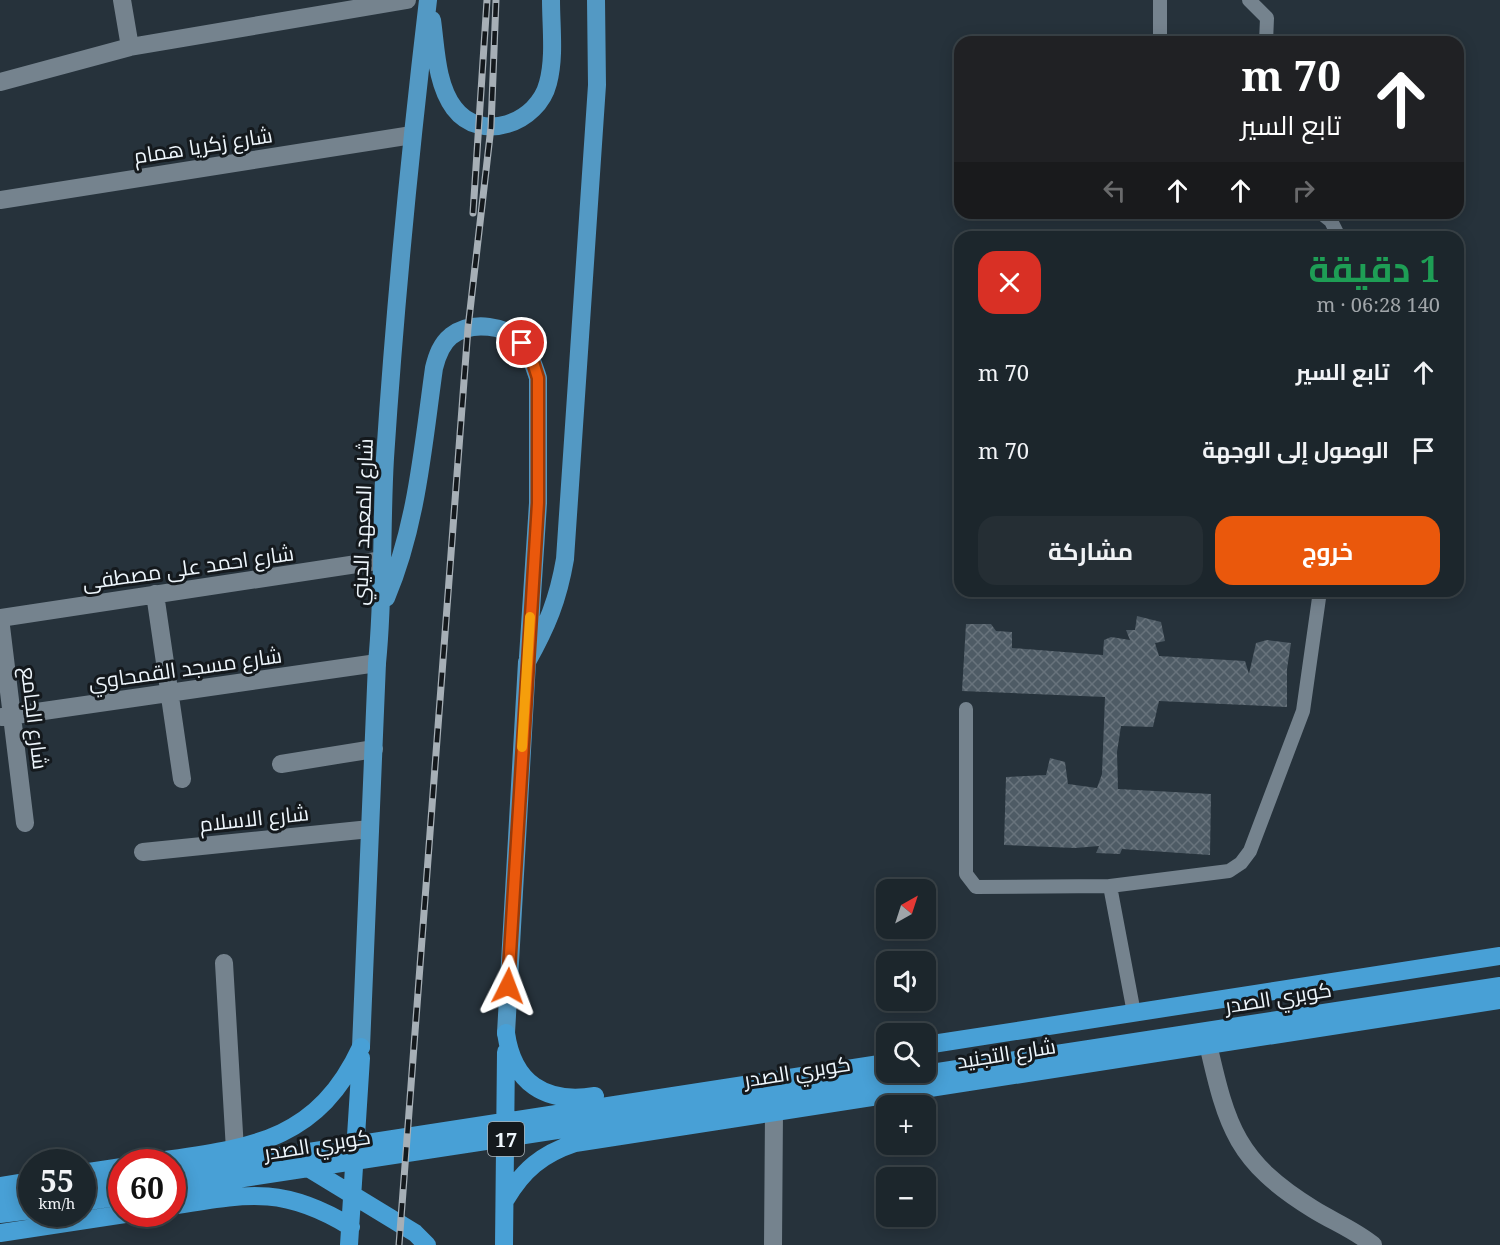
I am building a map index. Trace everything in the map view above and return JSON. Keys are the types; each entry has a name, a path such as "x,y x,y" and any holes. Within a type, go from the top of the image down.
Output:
{"highway":[{"name":"شارع التجنيد","path":"936,1043 1500,956"},
{"name":"كوبري الصدر","path":"936,1055 1500,968"},
{"name":"كوبري الصدر","path":"186,1186 1500,986"},
{"name":"شارع التجنيد","path":"506,1199 518,1179 534,1163 553,1150 575,1143 1500,1000"},
{"path":"506,1033 509,1054 520,1073 536,1088 556,1097 578,1099 876,1053"},
{"name":"17","path":"504,1245 506,1033"},
{"path":"186,1157 235,1150 266,1141 291,1129 314,1114 333,1094 350,1072 361,1047"},
{"path":"350,1236 361,1047"},
{"name":"كوبري الصدر","path":"186,1171 876,1065"},
{"path":"556,1097 543,1125 546,1133 549,1140 575,1143"},
{"path":"287,1155 415,1233 427,1245"},
{"path":"0,1186 18,1183"},
{"path":"186,1204 248,1194 303,1203 328,1213 350,1236"},
{"path":"0,1200 18,1197"},
{"path":"0,1214 18,1212"},
{"path":"0,1233 108,1217"}],"main road":[{"path":"428,0 443,88 455,109 472,123 491,127 518,120 531,111 548,84 551,0"},
{"name":"شارع المعهد الديني","path":"361,1047 377,663 383,605 385,460 412,135 428,0"},
{"path":"527,662 549,623 559,592 565,559 597,85 596,0"},
{"path":"383,605 397,572 410,527 434,368 439,350 451,336 468,328 487,326 506,331 522,343 532,359 538,378 538,503 506,1033"}],"street":[{"path":"122,0 130,47"},
{"path":"0,82 130,47 407,0"},
{"name":"شارع زكريا همام","path":"0,200 412,135"},
{"name":"شارع احمد على مصطفى","path":"0,618 383,560"},
{"path":"155,594 182,779"},
{"name":"شارع الجامع","path":"0,618 6,717 26,823"},
{"name":"شارع مسجد القمحاوي","path":"6,717 377,663"},
{"path":"281,764 374,749"},
{"name":"شارع الاسلام","path":"143,852 370,829"},
{"path":"224,963 235,1150"},
{"path":"1208,1044 1221,1103 1234,1134 1258,1168 1285,1192 1372,1245"},
{"path":"773,1245 774,1112"}],"lane":[{"path":"1160,0 1160,36"},
{"path":"1249,0 1267,18 1266,36"},
{"path":"966,709 966,874 970,882 976,886 1110,886 1229,871 1241,863 1250,851 1303,711 1319,597"},
{"path":"1110,886 1134,1012"}],"building":[{"path":"1137,616 1161,622 1165,641 1155,643 1159,656 1245,661 1249,674 1256,643 1267,640 1291,643 1287,669 1287,707 1159,701 1153,727 1121,726 1117,752 1118,789 1211,794 1210,855 1122,849 1120,854 1096,853 1099,846 1075,848 1004,845 1006,777 1046,775 1050,758 1065,762 1068,784 1097,788 1102,774 1105,697 962,691 966,624 991,624 996,631 1012,632 1012,648 1103,655 1104,640 1111,637 1130,640 1126,630 1135,630"}],"railway":[{"path":"473,213 487,0"},
{"path":"399,1245 468,328 491,127 496,0"}],"slow traffic":[{"path":"522,747 530,617"}],"route":[{"path":"508,986 538,503 538,378 532,359 522,343"}]}
